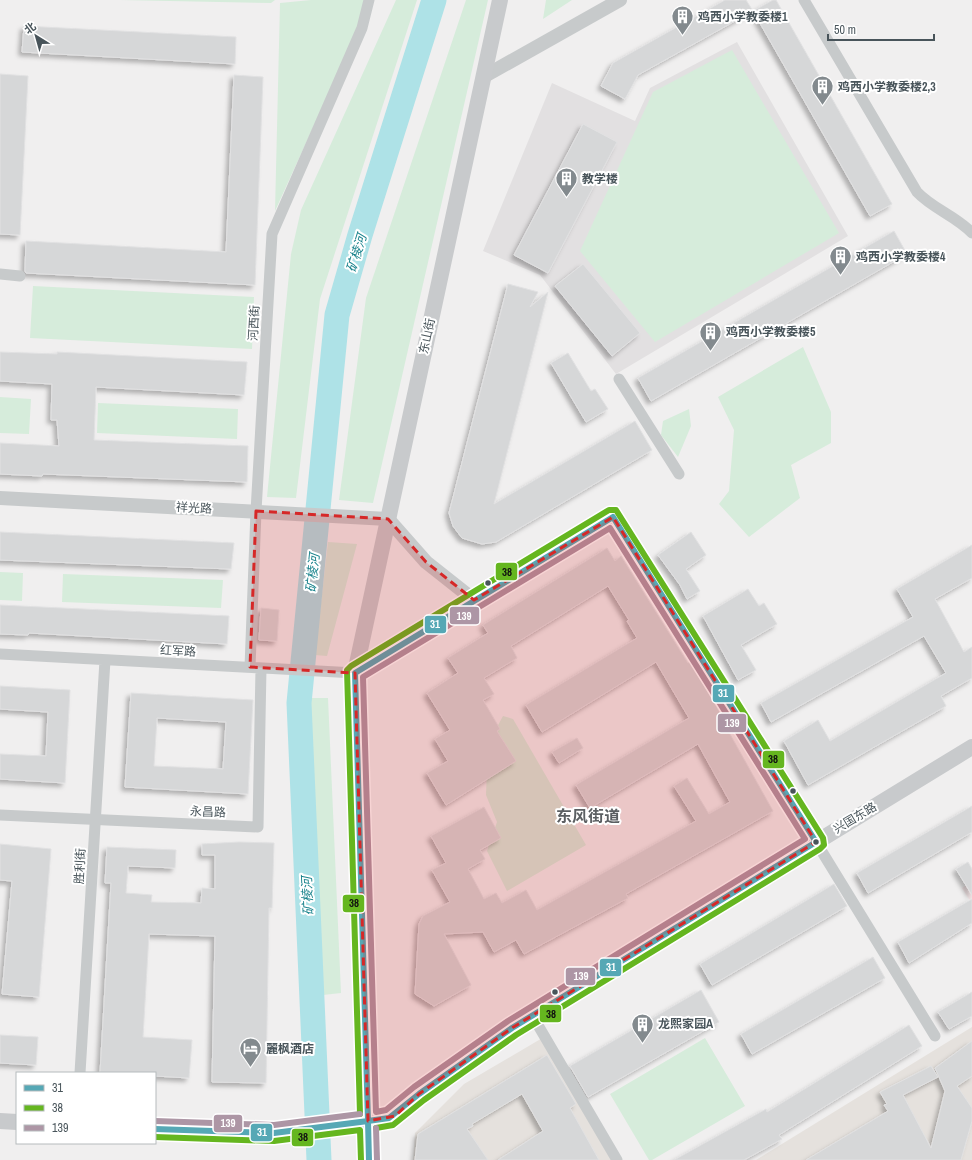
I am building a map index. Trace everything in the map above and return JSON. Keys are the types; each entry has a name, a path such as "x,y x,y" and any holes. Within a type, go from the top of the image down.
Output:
{"main road":[{"name":"东山街","path":"369,1160 348,672 388,518 500,0"},
{"name":"兴国东路","path":"156,1129 274,1133 395,1116 419,1094 532,1015 972,747"},
{"path":"0,1121 16,1122"}],"street":[{"name":"河西街","path":"254,667 256,511 272,234 362,28 370,0"},
{"path":"483,77 620,0"},
{"path":"804,0 917,192 927,202 964,224 972,232"},
{"path":"0,274 20,276"},
{"path":"619,379 679,474"},
{"name":"祥光路","path":"0,498 388,518"},
{"path":"348,672 474,600 613,517 935,1036"},
{"path":"388,518 426,562 474,600"},
{"name":"红军路","path":"0,654 348,672"},
{"name":"胜利街","path":"80,1072 105,660"},
{"name":"永昌路","path":"0,815 258,826 254,667"},
{"path":"532,1015 617,1160"}],"highlighted area":[{"path":"256,511 388,519 426,562 474,600 613,517 816,842 512,1028 419,1094 395,1116 368,1121 355,673 250,667"}],"shaded area":[{"path":"737,42 848,236 616,374 540,275 483,251 552,83 635,121 650,88"},
{"path":"972,881 972,904 962,888"},
{"path":"972,1027 972,1160 756,1160"},
{"path":"544,1037 615,1160 413,1160 415,1133 464,1084"}],"green space":[{"path":"120,0 275,0 271,3"},
{"path":"311,0 364,0 357,31 275,211 280,3"},
{"path":"396,0 417,0 320,299 296,498 267,497 291,254 301,210"},
{"path":"466,0 488,0 373,503 339,500 366,298"},
{"path":"546,0 572,0 543,19"},
{"path":"732,50 839,233 655,342 580,251 653,92"},
{"path":"33,286 254,297 252,349 30,338"},
{"path":"803,347 831,412 831,443 791,465 800,498 749,537 719,504 729,491 734,430 718,397"},
{"path":"0,397 31,399 29,434 0,433"},
{"path":"98,403 238,409 237,439 97,433"},
{"path":"689,409 691,426 678,457 661,435 663,421"},
{"path":"328,542 357,544 327,656 315,655"},
{"path":"0,572 23,573 22,601 0,600"},
{"path":"63,574 223,580 221,608 62,602"},
{"path":"309,698 328,698 341,993 323,995"},
{"path":"503,716 513,719 586,845 507,891 487,851 497,822 486,795 488,744"},
{"path":"705,1038 745,1106 652,1160 649,1160 610,1094"}],"building":[{"name":"鸡西小学教委楼1","path":"725,0 746,0 753,11 638,75 625,99 601,86 613,63"},
{"name":"鸡西小学教委楼2,3","path":"773,0 776,0 892,204 870,216 753,11"},
{"path":"24,26 236,37 235,64 22,52"},
{"path":"0,74 28,76 20,235 0,234"},
{"path":"234,75 263,77 255,285 26,273 26,241 226,252"},
{"name":"教学楼","path":"583,124 617,142 548,273 514,255"},
{"path":"894,231 907,254 651,401 638,378"},
{"path":"583,264 640,333 612,356 555,286"},
{"path":"508,284 538,292 530,307 548,292 494,504 635,421 652,450 496,542 482,544 462,538 453,526 449,513"},
{"path":"0,352 57,354 57,352 247,362 244,395 96,387 94,440 248,446 247,482 43,474 42,476 0,474 0,443 59,446 57,420 51,420 52,384 0,381"},
{"path":"568,353 591,391 595,389 608,409 586,422 551,363"},
{"path":"0,532 234,543 231,569 0,560"},
{"path":"691,532 706,555 686,569 700,591 687,599 680,585 658,555"},
{"path":"972,545 972,578 935,599 964,652 972,647 972,678 941,696 946,706 808,785 784,741 818,720 830,741 946,673 924,636 771,722 761,703 913,617 897,589"},
{"path":"607,548 615,561 621,556 688,663 690,662 728,726 726,727 773,811 626,894 628,898 524,954 516,940 494,952 483,932 444,934 471,985 434,1006 415,994 419,924 423,916 450,902 432,870 446,863 431,836 484,807 501,838 480,850 485,859 468,869 484,899 496,893 502,903 526,890 537,910 696,821 674,786 687,778 709,814 730,802 698,744 590,808 576,785 689,718 656,662 542,732 526,705 637,638 627,621 629,620 608,586 511,646 517,658 484,678 494,694 483,700 500,729 497,731 516,761 446,805 427,773 448,761 435,739 450,730 427,693 458,673 448,658 488,633 483,625"},
{"path":"748,589 759,606 764,603 777,624 741,645 756,670 738,680 703,616"},
{"path":"0,605 229,616 227,644 29,633 28,635 0,634"},
{"path":"261,608 279,610 277,641 259,640"},
{"path":"0,686 70,690 65,783 0,779 0,754 46,756 48,712 0,709"},
{"path":"131,693 253,700 248,794 125,787","holes":["157,718 226,722 223,769 154,766"]},
{"path":"577,738 583,748 559,763 552,752"},
{"path":"972,806 972,832 868,893 857,873"},
{"path":"239,842 274,843 272,908 269,908 266,1083 212,1082 215,936 149,934 143,1037 192,1040 189,1078 156,1076 156,1072 100,1072 111,883 105,883 107,847 176,850 175,868 128,866 126,893 152,895 151,902 201,903 202,888 215,889 215,855 202,855 202,844"},
{"path":"0,844 51,849 39,997 2,994 12,881 0,880"},
{"path":"968,862 972,869 972,895 956,869"},
{"path":"834,884 847,906 712,985 700,964"},
{"path":"972,899 972,923 909,963 898,942"},
{"path":"873,957 885,978 752,1054 741,1034"},
{"name":"龙熙家园A","path":"701,990 719,1022 588,1097 570,1066"},
{"path":"972,992 972,1016 949,1029 938,1012"},
{"path":"909,1025 922,1046 779,1135 782,1139 744,1160 674,1160 766,1109 767,1112"},
{"path":"0,1035 38,1037 36,1065 0,1063"},
{"path":"972,1041 972,1076 957,1086 972,1108 972,1121 961,1160 806,1160 888,1111 884,1105 887,1104 880,1092 931,1066 938,1077 903,1095 931,1148 945,1091 935,1068"},
{"path":"547,1055 576,1104 570,1108 599,1160 498,1160 543,1131 522,1094 472,1124 473,1126 467,1129 488,1160 415,1160 418,1134"}],"waterway":[{"name":"矿棱河","path":"319,1160 299,703 337,315 360,235 434,0"}],"transit line":[{"name":"38","path":"360,1114 347,670 351,666 609,510 616,510 823,838 824,845 820,849 516,1035 424,1100 393,1125 376,1128"},
{"name":"31","path":"613,517 816,842 512,1028 419,1094 389,1118 368,1121 355,673 613,517"},
{"name":"139","path":"610,528 805,839 508,1021 414,1087 386,1110 376,1112 363,677 610,528"},
{"name":"139","path":"156,1121 274,1125 360,1114"},
{"name":"31","path":"156,1129 274,1133 368,1121"},
{"name":"31","path":"368,1121 369,1160"},
{"name":"139","path":"376,1128 377,1160"},
{"name":"38","path":"156,1137 274,1141 360,1130 361,1160"}],"place":[{"name":"鸡西小学教委楼1","path":"683,36"},
{"name":"鸡西小学教委楼2,3","path":"823,106"},
{"name":"教学楼","path":"566,198"},
{"name":"鸡西小学教委楼4","path":"840,276"},
{"name":"鸡西小学教委楼5","path":"710,352"},
{"name":"龙熙家园A","path":"643,1044"},
{"name":"麗枫酒店","path":"251,1068"}],"district":[{"name":"东风街道","path":"588,816"}]}
